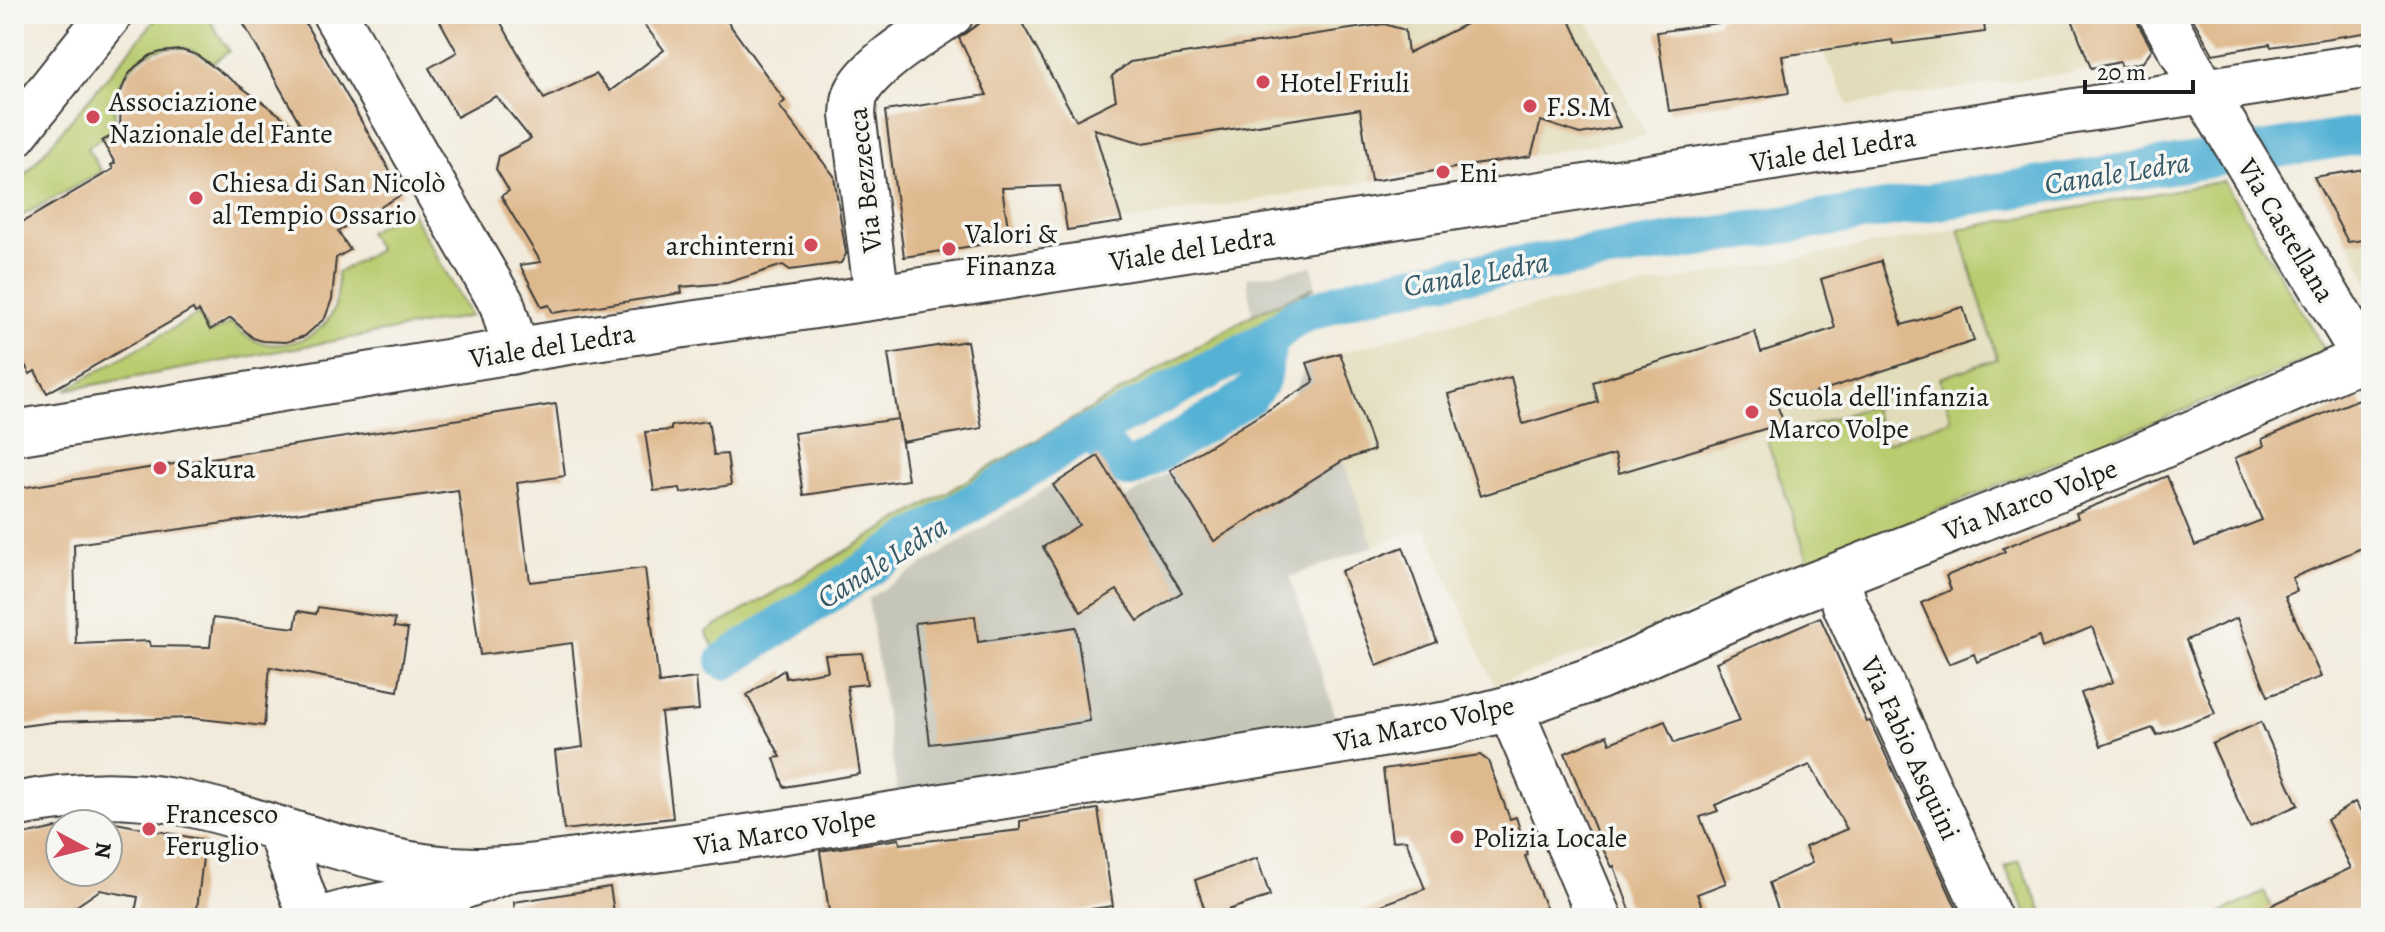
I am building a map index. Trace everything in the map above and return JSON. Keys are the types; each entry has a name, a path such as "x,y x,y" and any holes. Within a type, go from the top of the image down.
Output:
{"main road":[{"path":"335,14 502,304 511,334 510,352"},
{"name":"Via Bezzecca","path":"877,297 853,115 854,100 859,88 886,61 951,14"},
{"name":"Via Castellana","path":"2161,14 2252,171 2369,360"},
{"path":"19,129 104,21"},
{"name":"Viale del Ledra","path":"14,433 574,341 877,297 2371,65"},
{"name":"Via Marco Volpe","path":"14,805 94,794 174,801 389,859 429,867 480,870 725,840 1448,724 1510,708 1599,677 1749,610 2128,461 2369,360"},
{"name":"Via Fabio Asquini","path":"1837,577 1845,605 1989,918"},
{"path":"1510,708 1600,918"},
{"path":"279,830 311,918"},
{"name":"Via Marco Volpe","path":"326,918 451,891 513,868"}],"shaded area":[{"path":"1017,14 1584,14 1647,136 1122,222 1095,138 1057,88"},
{"path":"1806,14 2139,14 2155,45 2143,62 1848,105"},
{"path":"2371,168 2371,285 2314,177"},
{"name":"Scuola dell'infanzia Marco Volpe","path":"2224,181 2326,352 1616,643 1494,685 1426,527 1374,546 1307,363 1474,317"},
{"path":"1313,266 1315,287 1252,315 1247,278"},
{"path":"1307,363 1374,546 1290,577 1337,721 898,797 868,599 1098,456 1126,499 1293,395"}],"green space":[{"path":"160,14 206,14 229,51 213,63 195,52 174,47 160,49 135,63 126,74 116,99 117,127 87,148 102,172 14,220 14,188"},
{"path":"2224,181 2326,352 1809,563 1767,440 1872,406 1885,443 1952,420 1940,378 1997,359 1959,229"},
{"path":"409,208 471,316 65,390 198,314 210,333 231,323 257,342 282,344 307,337 327,321 333,311 337,273 378,250 368,232"},
{"path":"1315,287 1217,351 1089,426 719,658 706,632 1252,315"},
{"path":"2019,860 2046,918 2029,918 2005,867"},
{"path":"2264,892 2276,918 2212,918"}],"building":[{"name":"Chiesa di San Nicolò al Tempio Ossario","path":"238,14 300,14 403,194 338,231 350,250 336,258 332,299 325,318 305,336 286,342 263,341 253,338 231,318 210,330 199,311 195,313 193,309 47,393 35,371 30,374 14,345 14,227 113,169 111,165 115,163 102,141 120,132 121,91 135,67 161,52 181,50 197,55 306,134"},
{"path":"436,14 496,14 544,99 596,74 610,91 664,50 636,14 722,14 785,101 779,106 834,176 846,254 841,263 790,270 783,265 727,283 681,287 682,293 553,313 549,305 542,307 520,265 541,262 501,196 509,191 496,169 499,156 531,139 496,96 457,117 429,68 457,52"},
{"path":"992,14 1017,14 1076,120 1116,100 1112,76 1130,62 1384,24 1405,30 1408,53 1486,14 1567,14 1620,127 1580,134 1541,121 1531,156 1371,181 1360,109 1143,143 1094,129 1122,222 1067,230 1060,186 1002,188 1010,240 904,257 885,111 987,95 959,38"},
{"path":"1741,14 1983,14 1985,32 1893,44 1892,40 1782,56 1789,93 1669,111 1657,32 1719,23 1719,18"},
{"path":"2070,14 2136,14 2152,49 2143,62 2122,67 2120,62 2091,68"},
{"path":"2190,14 2371,14 2371,32 2213,54"},
{"path":"2371,168 2371,239 2348,242 2314,177"},
{"path":"1881,261 1902,325 1963,307 1974,341 1777,405 1784,423 1619,473 1615,454 1480,496 1448,394 1511,377 1523,424 1598,402 1593,382 1755,332 1761,352 1835,328 1821,279"},
{"path":"967,341 982,428 902,442 888,354"},
{"path":"1340,353 1374,450 1344,460 1214,541 1170,470 1314,382 1307,363"},
{"path":"2359,399 2371,421 2371,544 2292,578 2297,591 2285,596 2321,677 2268,696 2237,618 2186,640 2215,714 2157,735 2153,728 2101,746 2081,693 2113,682 2092,627 2042,648 2039,637 1977,662 1974,654 1949,664 1921,603 1951,590 1946,576 2005,552 2003,548 2078,518 2076,513 2167,476 2195,546 2262,520 2235,458 2264,446 2262,439"},
{"path":"556,404 565,476 517,483 530,582 645,568 659,683 696,678 699,710 661,713 673,818 564,830 555,751 583,747 572,643 480,655 458,490 74,544 76,644 149,641 150,646 210,647 213,618 295,628 298,611 316,614 318,607 395,619 394,627 408,629 398,691 270,667 264,726 192,718 53,722 14,727 14,489"},
{"path":"898,419 908,480 803,495 794,433"},
{"path":"708,421 714,455 727,454 731,485 681,493 680,488 654,491 645,432 671,430 671,426"},
{"path":"1098,456 1182,592 1138,621 1117,590 1081,612 1043,547 1079,525 1053,485"},
{"path":"1403,547 1437,642 1377,666 1341,571"},
{"path":"975,616 978,642 1076,627 1090,721 930,744 915,623"},
{"path":"1820,617 1961,918 1781,918 1769,883 1812,863 1805,847 1847,829 1810,765 1715,805 1718,811 1700,817 1726,883 1697,894 1707,918 1633,918 1565,753 1607,735 1610,743 1665,721 1674,743 1740,721 1716,662"},
{"path":"862,653 867,684 847,686 860,774 784,787 774,758 781,757 747,695 784,670 786,678 828,671 825,655"},
{"path":"2261,722 2298,805 2250,827 2212,744"},
{"name":"Polizia Locale","path":"1480,755 1488,761 1510,819 1516,817 1528,855 1525,856 1550,918 1355,918 1354,915 1425,889 1406,840 1392,841 1383,769"},
{"path":"2355,802 2371,827 2371,918 2245,918 2351,868 2327,820"},
{"path":"1098,809 1113,906 1069,912 1070,918 830,918 820,851 899,839 900,844 1020,830 1020,821"},
{"path":"124,825 205,840 196,918 134,918 138,897 100,890 59,918 14,918 14,837 44,830 44,888 124,888"},
{"path":"1257,858 1270,896 1207,917 1195,880"},
{"path":"610,887 615,918 515,918 514,902"}],"waterway":[{"name":"Canale Ledra","path":"725,661 912,540 1088,434 1096,436 1120,465 1130,469 1143,462 1249,396 1261,380 1269,339 1296,317 1357,296 1434,279 2371,134"},
{"path":"1088,434 1269,339"}],"place":[{"name":"Hotel Friuli","path":"1263,82"},
{"name":"F.S.M","path":"1530,106"},
{"name":"Associazione Nazionale del Fante","path":"93,117"},
{"name":"Eni","path":"1443,172"},
{"name":"Chiesa di San Nicolò al Tempio Ossario","path":"196,198"},
{"name":"archinterni","path":"811,245"},
{"name":"Valori & Finanza","path":"949,249"},
{"name":"Scuola dell'infanzia Marco Volpe","path":"1752,412"},
{"name":"Sakura","path":"160,468"},
{"name":"Francesco Feruglio","path":"149,829"},
{"name":"Polizia Locale","path":"1457,837"}]}
